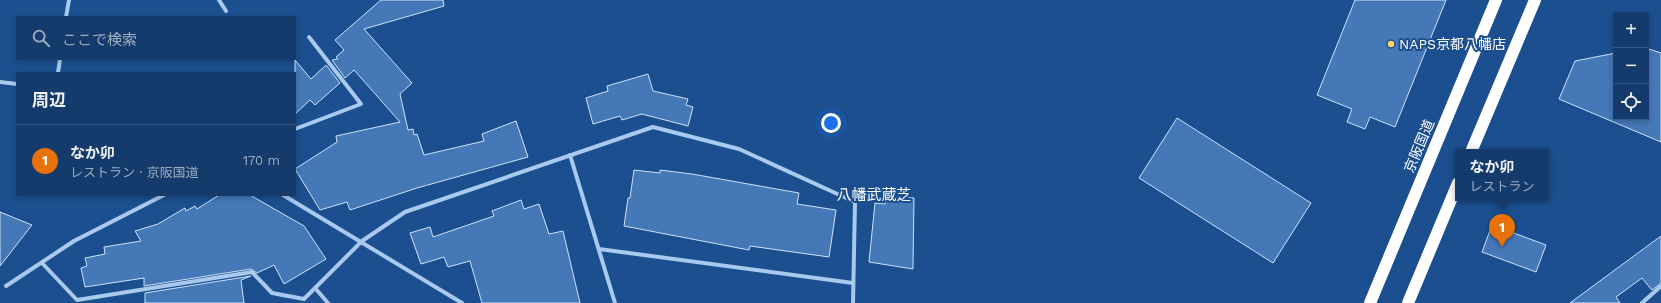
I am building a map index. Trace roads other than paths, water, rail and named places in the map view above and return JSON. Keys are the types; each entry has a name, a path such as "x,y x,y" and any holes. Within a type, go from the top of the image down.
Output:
{"highway":[{"name":"京阪国道","path":"1370,303 1496,0"},
{"path":"1472,149 1535,0"},
{"path":"1408,303 1455,190"}],"street":[{"path":"66,16 69,0"},
{"path":"219,0 226,11"},
{"path":"296,129 361,104 309,37"},
{"path":"58,72 60,60"},
{"path":"0,82 16,84"},
{"path":"42,262 77,300 252,272 272,293 304,299 362,241 405,212 652,127 739,148 856,202 853,303"},
{"path":"570,156 616,303"},
{"path":"6,286 74,241 162,196"},
{"path":"285,196 362,241 462,303"},
{"path":"599,249 853,283"},
{"path":"1642,303 1661,286"},
{"path":"315,288 328,303"}],"place":[{"name":"NAPS京都八幡店","path":"1391,44"},
{"name":"なか卯","path":"1502,247"}],"district":[{"name":"八幡武蔵芝","path":"874,195"}]}
